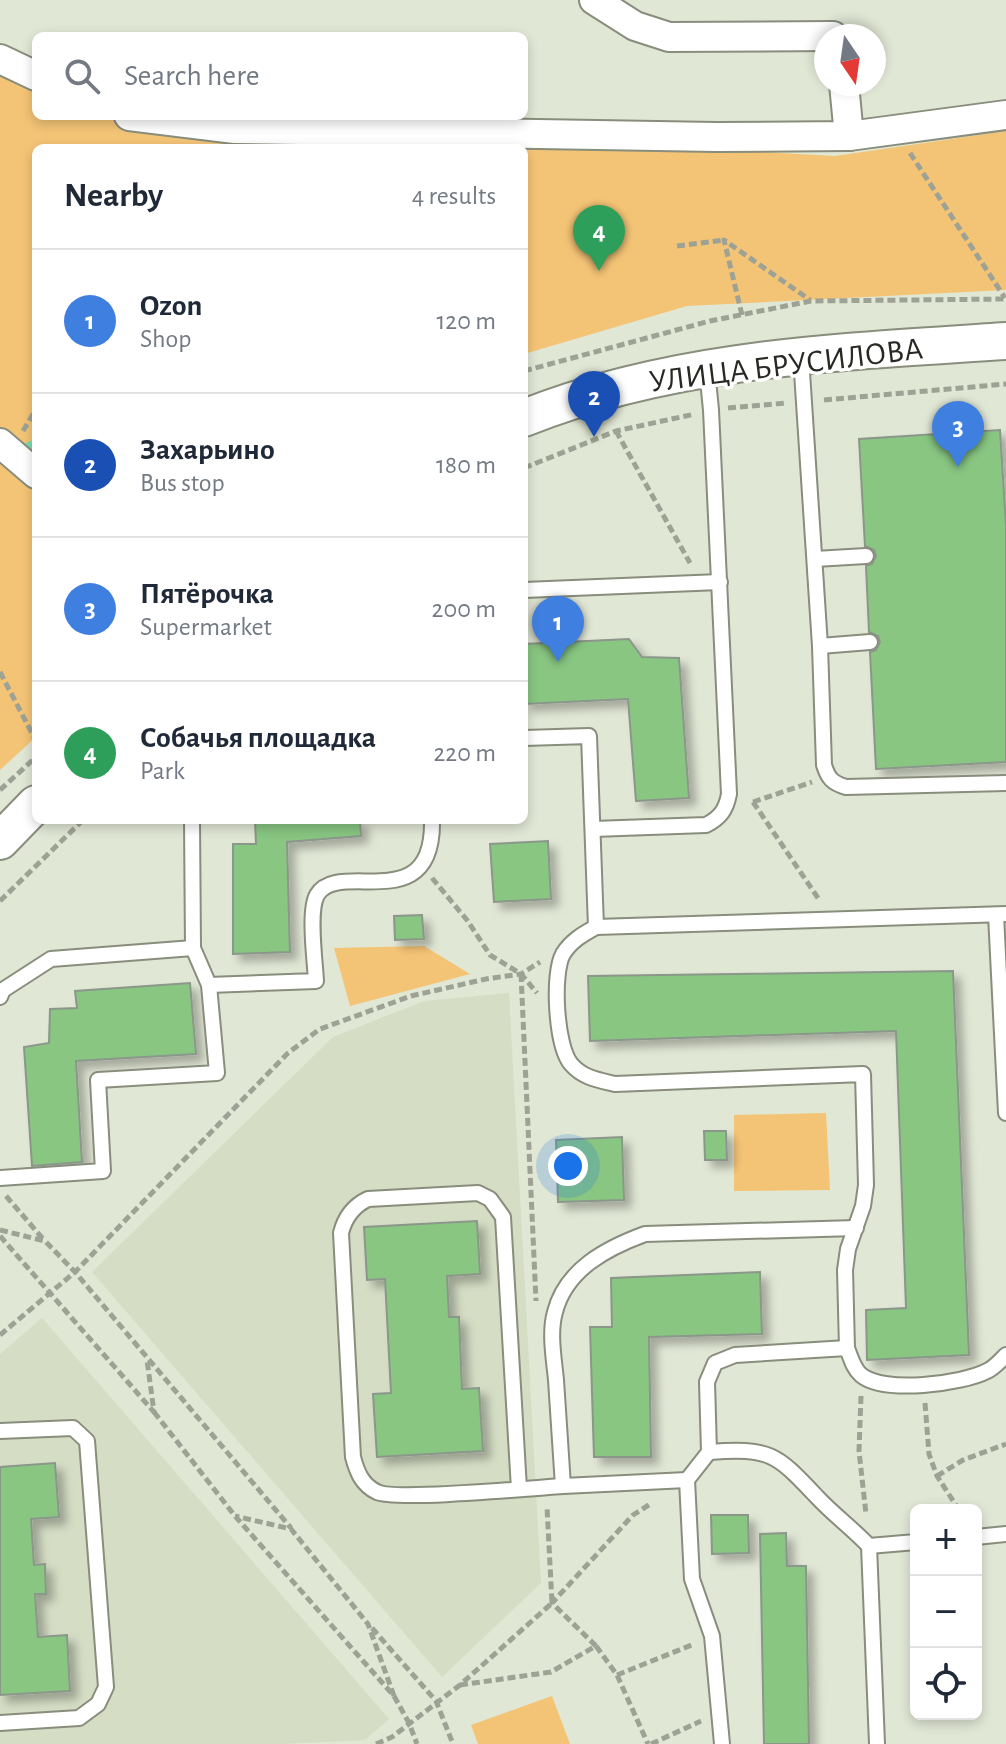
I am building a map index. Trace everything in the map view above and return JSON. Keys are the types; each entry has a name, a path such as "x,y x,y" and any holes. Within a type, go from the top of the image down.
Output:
{"street":[{"path":"594,0 635,26 669,37 814,36"},
{"path":"0,59 32,74"},
{"path":"845,96 849,136"},
{"path":"162,120 235,129 716,137 849,136 1006,115"},
{"name":"УЛИЦА БРУСИЛОВА","path":"528,416 628,385 706,367 1006,341"},
{"path":"11,438 32,468"},
{"path":"0,841 32,808"}],"lane":[{"path":"801,357 820,646 824,765 828,777 835,784 846,787 1006,783"},
{"path":"593,829 706,825 718,820 726,807 729,794 720,582 706,367"},
{"path":"815,559 866,556"},
{"path":"528,590 720,582"},
{"path":"820,646 870,642"},
{"path":"528,738 589,736 596,927"},
{"path":"0,1178 103,1171 98,1080 217,1073 209,985 193,948 192,824"},
{"path":"209,985 316,981 315,897 335,884 411,875 429,852 432,824"},
{"path":"1006,1113 1001,914 596,927 578,936 563,955 557,979 561,1043 569,1062 587,1078 615,1084 863,1074 866,1185 845,1270 847,1348 853,1365 876,1383 892,1386 924,1384 966,1379 990,1370 1006,1355"},
{"path":"0,997 3,990 51,959 193,948"},
{"path":"519,1489 505,1225 497,1206 478,1193 368,1199 362,1202 347,1215 341,1233 353,1457 364,1484 386,1496 519,1489 563,1486 687,1480"},
{"path":"563,1486 553,1340 554,1312 567,1284 586,1263 617,1244 645,1234 856,1228"},
{"path":"722,1744 712,1636 692,1579 687,1480 709,1452 707,1382 715,1363 735,1355 847,1348"},
{"path":"0,1431 73,1428 87,1441 106,1687 98,1704 79,1718 0,1723"},
{"path":"709,1452 746,1449 773,1457 792,1469 820,1501 869,1546 877,1744"},
{"path":"982,1536 1006,1534"},
{"path":"869,1546 910,1543"}],"path":[{"path":"528,370 742,315 811,301 1006,299 909,152 901,129"},
{"path":"677,246 724,240 811,301"},
{"path":"724,240 742,315"},
{"path":"528,466 616,431 711,410 1006,384"},
{"path":"11,438 32,414"},
{"path":"616,431 701,583"},
{"path":"0,672 32,733"},
{"path":"0,790 32,761"},
{"path":"726,807 753,802 828,777"},
{"path":"753,802 832,919"},
{"path":"0,901 79,824"},
{"path":"421,865 467,920 490,955 521,974 559,1018"},
{"path":"0,1335 75,1272 288,1053 320,1029 411,996 521,974 578,936"},
{"path":"521,974 537,1316"},
{"path":"0,1189 75,1272 368,1624 436,1701 453,1744"},
{"path":"0,1230 45,1241"},
{"path":"0,1236 154,1412 235,1516 394,1696"},
{"path":"147,1358 154,1412"},
{"path":"862,1375 859,1451 869,1546"},
{"path":"924,1384 929,1454 937,1476 955,1504"},
{"path":"937,1476 963,1460 1006,1444"},
{"path":"376,1744 392,1737 460,1685 552,1603 633,1515 687,1480"},
{"path":"546,1487 552,1603 596,1646 617,1675 650,1744 718,1714"},
{"path":"235,1516 291,1529"},
{"path":"368,1624 394,1696 417,1744"},
{"path":"617,1675 712,1636"},
{"path":"460,1685 551,1672 596,1646"}],"shaded area":[{"path":"0,63 32,77 32,120 190,120 835,156 1006,131 1006,290 687,306 528,353 528,144 32,144 32,741 0,770"},
{"path":"424,946 470,974 350,1006 334,948"},
{"path":"509,993 541,1583 442,1677 92,1272 333,1037 424,1001"},
{"path":"826,1113 830,1190 734,1191 734,1115"},
{"path":"42,1318 389,1719 365,1740 283,1744 0,1744 0,1354"},
{"path":"552,1696 570,1744 478,1744 471,1725"}],"building":[{"path":"1000,430 1006,526 1006,762 876,769 870,652 876,650 880,642 878,636 869,632 866,566 872,564 876,556 874,550 865,546 859,439"},
{"path":"629,639 642,657 679,658 689,798 636,801 628,699 528,704 528,644"},
{"path":"255,824 360,824 361,836 287,842 290,952 233,954 233,844 256,844"},
{"path":"548,841 551,899 494,902 490,844"},
{"path":"422,915 424,939 395,940 394,916"},
{"path":"953,971 969,1355 867,1360 866,1310 906,1308 896,1031 590,1041 588,976"},
{"path":"190,983 196,1054 76,1061 82,1162 32,1166 24,1047 49,1043 50,1009 77,1008 75,991"},
{"path":"704,1131 726,1131 727,1160 705,1160"},
{"path":"622,1137 624,1200 558,1202 556,1140"},
{"path":"477,1221 480,1274 447,1276 449,1317 459,1317 462,1389 479,1388 483,1451 377,1457 373,1394 391,1393 385,1279 367,1280 364,1227"},
{"path":"760,1272 762,1334 649,1337 651,1457 594,1457 590,1327 612,1327 611,1278"},
{"path":"55,1463 59,1517 31,1519 34,1565 45,1564 46,1594 35,1594 38,1637 67,1635 70,1691 0,1695 0,1467"},
{"path":"711,1515 748,1515 749,1553 712,1554"},
{"path":"786,1533 787,1566 806,1566 809,1744 764,1744 760,1534"}],"waterway":[{"path":"18,451 32,445"}],"place":[{"name":"Собачья площадка","path":"599,271"},
{"name":"Захарьино","path":"594,437"},
{"name":"Пятёрочка","path":"958,467"},
{"name":"Ozon","path":"558,662"}]}
